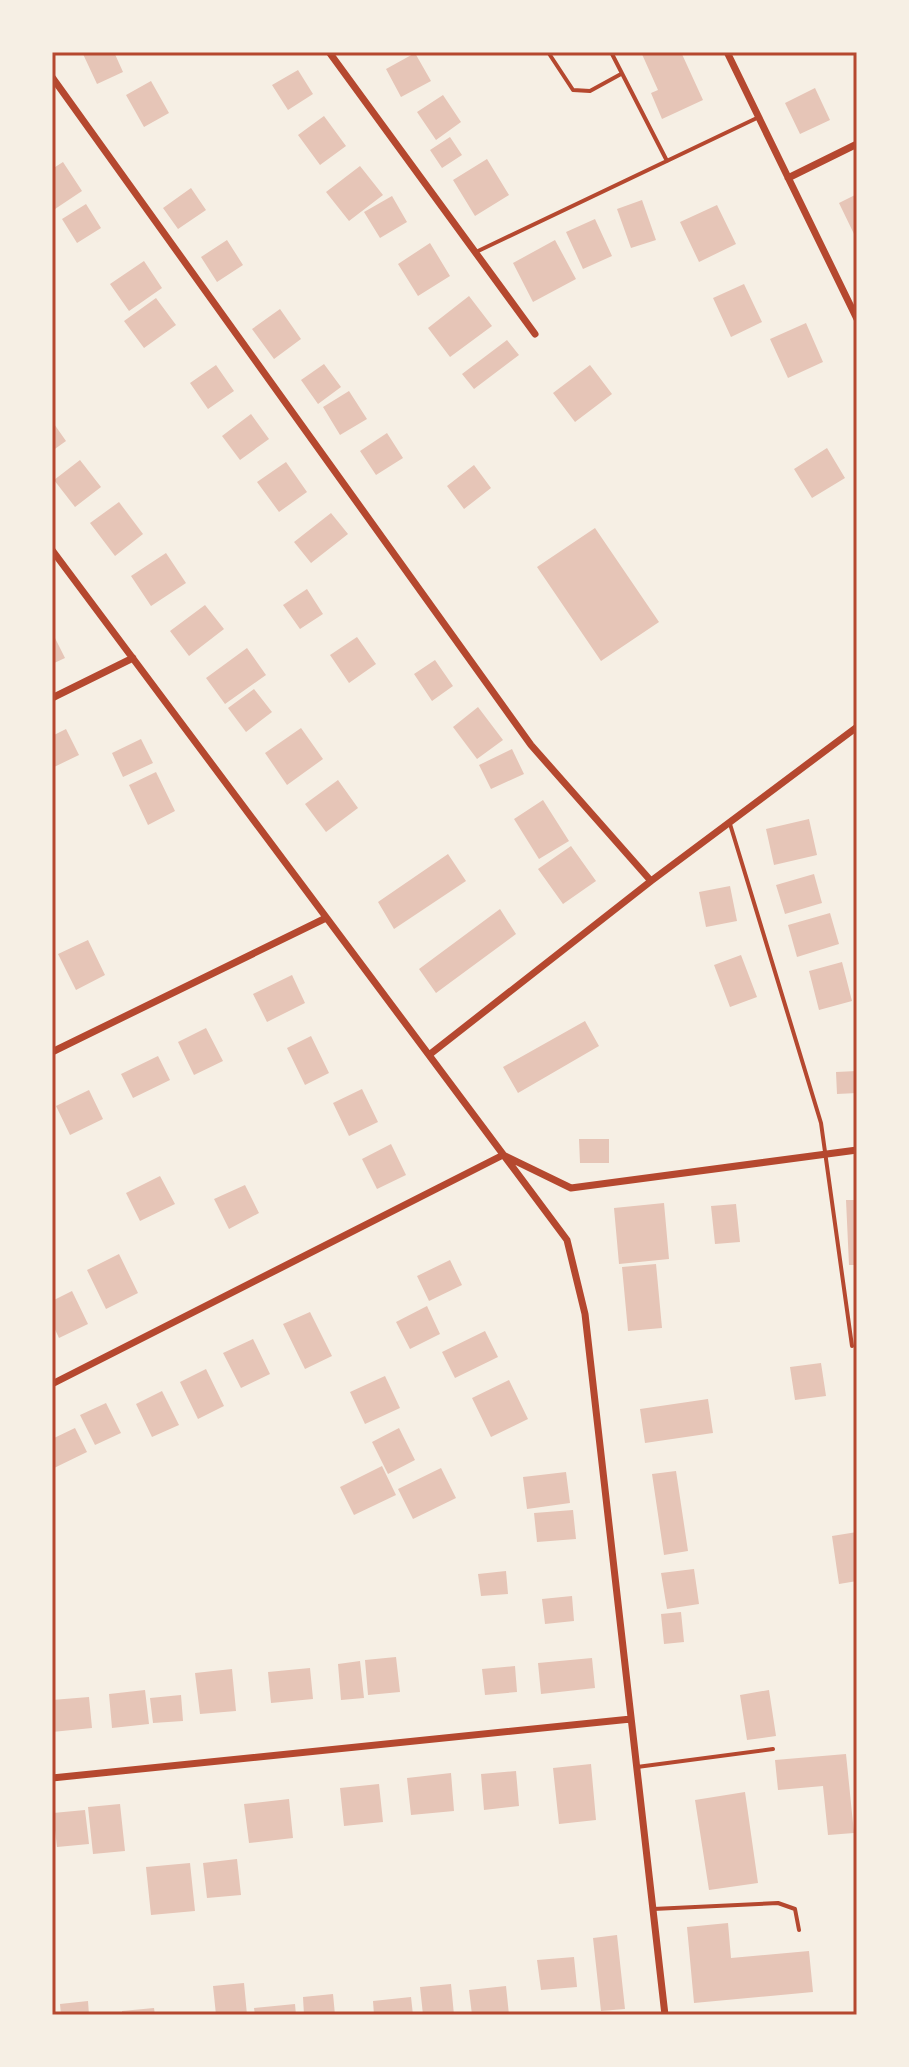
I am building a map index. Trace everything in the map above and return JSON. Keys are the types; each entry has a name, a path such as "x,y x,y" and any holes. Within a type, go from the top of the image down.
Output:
{"street":[{"path":"329,52 535,334"},
{"path":"727,52 857,319"},
{"path":"52,77 531,745 651,881"},
{"path":"788,178 857,144"},
{"path":"52,550 567,1240 585,1314 665,2015"},
{"path":"52,698 133,658"},
{"path":"429,1055 651,881 857,727"},
{"path":"52,1052 326,918"},
{"path":"503,1155 571,1188 857,1150"},
{"path":"52,1384 503,1155"},
{"path":"52,1778 631,1719"}],"lane":[{"path":"548,52 573,90 590,91 621,74"},
{"path":"611,52 667,161"},
{"path":"476,252 759,117"},
{"path":"729,823 821,1123 852,1346"},
{"path":"637,1767 773,1749"},
{"path":"653,1909 778,1903 795,1909 799,1930"}],"building":[{"path":"114,52 123,72 97,84 83,54"},
{"path":"641,52 681,52 703,100 662,119 651,93 658,90"},
{"path":"415,53 431,81 401,97 386,69"},
{"path":"298,70 313,94 288,110 272,85"},
{"path":"151,81 169,113 144,127 126,95"},
{"path":"815,88 830,120 800,134 785,103"},
{"path":"443,95 461,122 436,140 417,112"},
{"path":"324,116 346,146 320,165 298,135"},
{"path":"450,137 462,155 442,168 430,150"},
{"path":"487,159 509,195 475,216 453,180"},
{"path":"63,162 82,191 52,211 52,169"},
{"path":"360,166 383,195 349,221 326,192"},
{"path":"191,188 206,210 178,229 163,208"},
{"path":"857,194 857,233 854,234 839,203"},
{"path":"392,196 407,222 380,238 364,212"},
{"path":"642,200 656,240 631,248 617,209"},
{"path":"86,204 101,228 77,243 62,219"},
{"path":"717,205 736,244 699,262 680,222"},
{"path":"595,219 612,256 583,269 566,232"},
{"path":"227,240 243,265 217,282 201,257"},
{"path":"555,240 576,279 533,302 513,263"},
{"path":"430,243 450,276 418,296 398,264"},
{"path":"144,261 162,288 129,311 110,284"},
{"path":"744,284 762,322 731,337 713,298"},
{"path":"469,296 492,326 450,357 428,328"},
{"path":"156,298 176,325 144,348 124,321"},
{"path":"280,309 301,339 274,359 252,329"},
{"path":"806,323 823,362 788,378 770,339"},
{"path":"507,340 519,355 474,389 462,374"},
{"path":"324,364 341,387 318,404 301,380"},
{"path":"216,365 234,391 208,409 190,383"},
{"path":"590,365 612,394 575,422 553,393"},
{"path":"349,391 367,419 340,435 323,407"},
{"path":"251,414 269,439 240,460 222,436"},
{"path":"52,421 66,441 52,451"},
{"path":"387,433 403,458 376,475 360,451"},
{"path":"827,448 845,478 812,498 794,469"},
{"path":"80,460 101,487 75,507 54,480"},
{"path":"286,462 307,492 279,512 257,482"},
{"path":"474,465 491,488 464,509 447,486"},
{"path":"119,502 143,534 115,556 90,523"},
{"path":"331,513 348,534 311,563 294,542"},
{"path":"595,528 659,622 601,661 537,567"},
{"path":"166,553 186,583 151,606 131,576"},
{"path":"307,589 323,614 300,629 283,605"},
{"path":"205,605 224,629 189,656 170,631"},
{"path":"52,632 65,658 52,664"},
{"path":"357,637 376,664 349,683 330,655"},
{"path":"247,648 266,675 225,704 206,678"},
{"path":"435,660 453,686 432,701 414,674"},
{"path":"254,689 272,712 246,732 228,708"},
{"path":"478,707 503,740 477,759 453,727"},
{"path":"301,728 323,759 287,785 265,753"},
{"path":"66,729 79,755 52,768 52,736"},
{"path":"141,739 153,763 123,777 112,753"},
{"path":"512,749 524,774 491,789 479,765"},
{"path":"156,772 175,811 148,825 129,785"},
{"path":"338,780 358,808 326,832 305,804"},
{"path":"543,800 569,841 539,859 514,819"},
{"path":"809,819 817,855 774,865 766,829"},
{"path":"571,846 596,881 563,904 538,869"},
{"path":"448,854 466,881 394,929 378,902"},
{"path":"814,874 822,903 785,914 776,885"},
{"path":"730,886 737,921 706,927 699,892"},
{"path":"500,909 516,934 436,993 419,969"},
{"path":"830,913 839,944 797,957 788,925"},
{"path":"88,940 105,975 76,990 58,954"},
{"path":"741,955 757,997 730,1007 714,965"},
{"path":"842,962 852,1001 819,1010 809,971"},
{"path":"292,975 305,1003 267,1022 253,994"},
{"path":"585,1021 599,1046 518,1093 503,1067"},
{"path":"206,1028 223,1061 194,1075 178,1042"},
{"path":"311,1036 329,1073 305,1085 287,1048"},
{"path":"158,1056 170,1080 133,1098 121,1074"},
{"path":"857,1071 857,1093 837,1094 836,1072"},
{"path":"362,1089 378,1122 349,1136 333,1103"},
{"path":"89,1090 103,1119 70,1135 56,1106"},
{"path":"579,1139 609,1139 609,1163 580,1163"},
{"path":"391,1144 406,1175 377,1189 362,1159"},
{"path":"160,1176 175,1204 140,1221 126,1193"},
{"path":"245,1185 259,1213 229,1229 214,1199"},
{"path":"846,1200 857,1200 857,1265 849,1265"},
{"path":"664,1203 669,1259 619,1264 614,1208"},
{"path":"736,1204 740,1242 715,1244 711,1206"},
{"path":"119,1254 138,1293 106,1309 87,1270"},
{"path":"450,1260 462,1285 429,1301 417,1276"},
{"path":"656,1264 662,1328 628,1331 622,1267"},
{"path":"72,1291 88,1324 59,1338 52,1323 52,1301"},
{"path":"427,1306 440,1334 410,1349 396,1322"},
{"path":"310,1312 332,1356 305,1369 283,1324"},
{"path":"485,1331 498,1357 455,1378 442,1352"},
{"path":"253,1339 270,1374 241,1388 223,1353"},
{"path":"821,1363 826,1396 795,1400 790,1367"},
{"path":"206,1369 224,1406 198,1419 180,1382"},
{"path":"385,1376 400,1408 365,1424 350,1392"},
{"path":"509,1380 528,1419 491,1437 472,1398"},
{"path":"162,1391 179,1425 152,1437 136,1404"},
{"path":"708,1399 713,1433 645,1443 640,1409"},
{"path":"106,1403 121,1433 95,1445 80,1415"},
{"path":"75,1428 87,1452 52,1469 52,1439"},
{"path":"399,1428 415,1460 388,1474 372,1442"},
{"path":"382,1466 396,1495 354,1515 340,1487"},
{"path":"441,1468 456,1498 413,1519 398,1489"},
{"path":"676,1471 688,1551 664,1555 652,1474"},
{"path":"566,1472 570,1503 527,1509 523,1477"},
{"path":"573,1510 576,1539 537,1542 534,1513"},
{"path":"857,1532 857,1581 839,1584 832,1536"},
{"path":"694,1569 699,1604 667,1609 661,1573"},
{"path":"506,1571 508,1594 481,1596 478,1574"},
{"path":"572,1596 574,1621 545,1624 542,1599"},
{"path":"681,1612 684,1642 664,1644 661,1614"},
{"path":"396,1657 400,1692 368,1695 365,1660"},
{"path":"592,1658 595,1688 541,1694 538,1663"},
{"path":"360,1661 364,1698 341,1700 338,1664"},
{"path":"515,1666 517,1692 485,1695 482,1669"},
{"path":"310,1668 313,1699 271,1703 268,1672"},
{"path":"232,1669 236,1711 200,1714 195,1673"},
{"path":"145,1690 149,1724 112,1728 109,1694"},
{"path":"769,1690 776,1736 747,1740 740,1695"},
{"path":"181,1695 183,1721 153,1723 150,1698"},
{"path":"89,1697 92,1728 52,1732 52,1700"},
{"path":"846,1754 854,1833 828,1835 823,1786 778,1790 775,1760"},
{"path":"591,1764 596,1820 559,1824 553,1768"},
{"path":"516,1771 519,1806 484,1810 481,1774"},
{"path":"451,1773 454,1811 411,1815 407,1778"},
{"path":"379,1784 383,1822 344,1826 340,1788"},
{"path":"745,1792 758,1883 709,1890 695,1800"},
{"path":"289,1799 293,1838 249,1843 244,1804"},
{"path":"120,1804 125,1851 93,1854 88,1807"},
{"path":"85,1810 89,1844 57,1847 53,1813"},
{"path":"237,1859 241,1895 207,1898 203,1863"},
{"path":"190,1863 195,1911 151,1915 146,1867"},
{"path":"728,1923 731,1958 809,1951 813,1992 694,2003 687,1927"},
{"path":"617,1935 625,2009 601,2011 593,1938"},
{"path":"574,1957 577,1987 541,1990 537,1960"},
{"path":"244,1983 247,2015 216,2015 213,1986"},
{"path":"451,1984 454,2015 423,2015 420,1987"},
{"path":"506,1986 509,2015 472,2015 469,1990"},
{"path":"333,1994 335,2015 304,2015 303,1997"},
{"path":"411,1997 413,2015 374,2015 373,2001"},
{"path":"88,2001 89,2015 61,2015 60,2004"},
{"path":"295,2004 296,2015 255,2015 254,2008"},
{"path":"154,2008 155,2015 122,2015 122,2011"}]}
